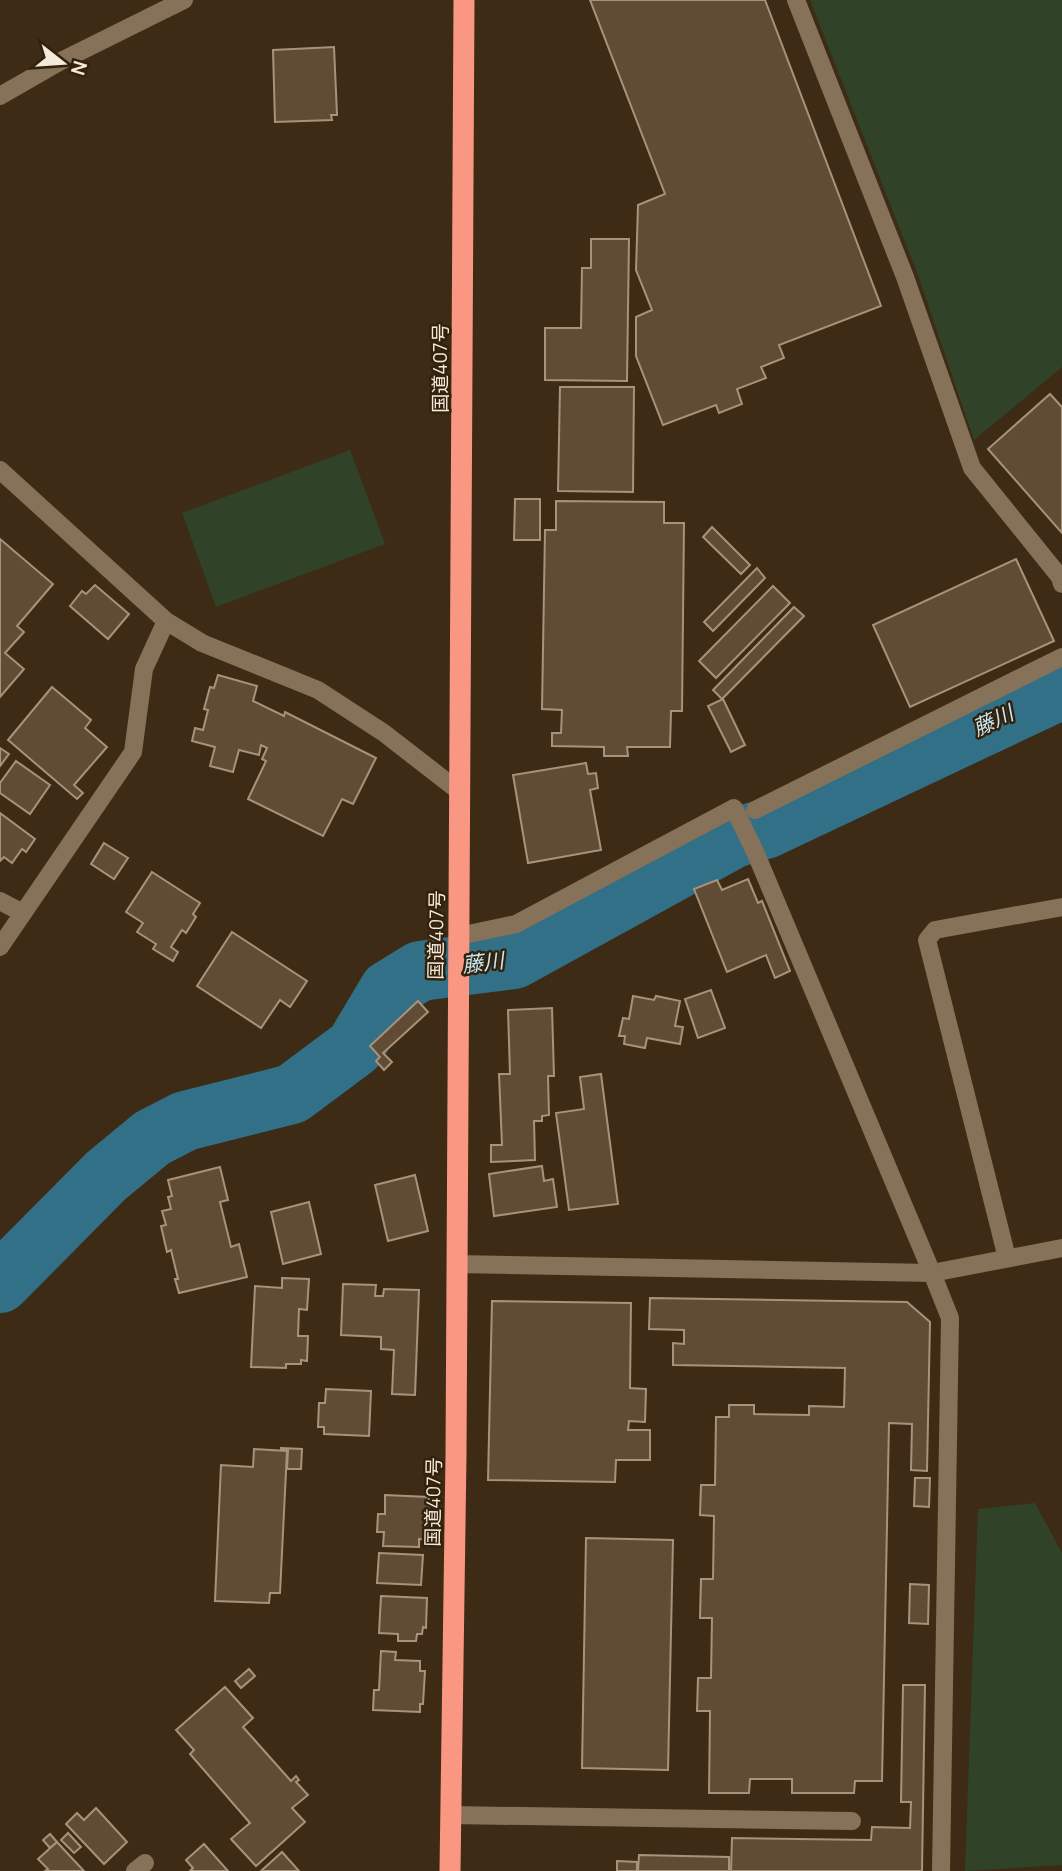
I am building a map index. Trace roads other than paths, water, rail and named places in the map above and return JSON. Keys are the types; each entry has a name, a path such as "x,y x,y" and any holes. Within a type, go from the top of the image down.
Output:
{"highway":[{"name":"国道407号","path":"450,1871 456,1455 464,0"}],"street":[{"path":"0,96 61,61 184,0"},
{"path":"796,0 905,277 972,468 1060,577 1062,584"},
{"path":"0,470 166,621 202,643 317,690 384,733 460,792"},
{"path":"0,947 133,752 144,669 166,621"},
{"path":"755,810 1062,657"},
{"path":"459,936 516,924 734,808 757,854 950,1318 942,1871"},
{"path":"0,901 23,913"},
{"path":"1007,1258 927,940 935,930 1062,908"},
{"path":"456,1264 932,1273 1062,1248"},
{"path":"451,1815 852,1821"}],"waterway":[{"name":"藤川","path":"0,1283 106,1176 152,1138 185,1121 292,1094 355,1047 389,990 420,971 514,959 734,838 765,829 1062,689"}]}
